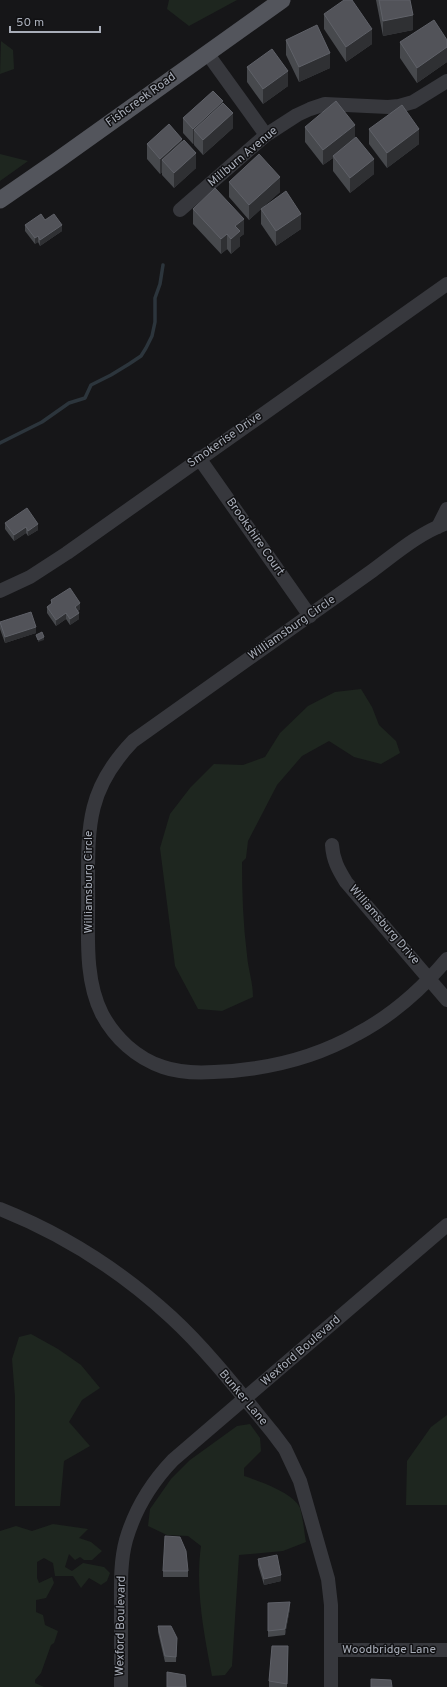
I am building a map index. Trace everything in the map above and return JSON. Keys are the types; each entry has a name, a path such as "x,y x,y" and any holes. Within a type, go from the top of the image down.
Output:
{"main road":[{"name":"Fishcreek Road","path":"0,200 282,0"}],"street":[{"path":"207,53 266,136"},
{"name":"Millburn Avenue","path":"180,210 266,136 299,114 325,104 388,107 400,106 413,102 447,81"},
{"path":"390,95 400,106"},
{"name":"Smokerise Drive","path":"0,591 30,577 67,553 199,458 447,284"},
{"name":"Brookshire Court","path":"199,458 310,616"},
{"path":"442,525 447,509"},
{"name":"Williamsburg Circle","path":"442,525 397,552 310,616 133,741 120,755 108,770 95,800 89,829 89,962 91,988 102,1014 112,1030 129,1048 145,1059 175,1071 193,1073 243,1071 292,1061 314,1054 357,1034 380,1020 430,980 447,960"},
{"name":"Williamsburg Drive","path":"332,845 333,857 337,868 346,882 447,1000"},
{"name":"Bunker Lane","path":"0,1209 51,1232 90,1254 136,1287 188,1333 245,1399 285,1449 300,1481 328,1579 331,1606 330,1687"},
{"name":"Wexford Boulevard","path":"121,1687 122,1562 126,1542 138,1509 157,1477 173,1460 447,1225"},
{"name":"Woodbridge Lane","path":"331,1650 447,1650"}],"shaded area":[{"path":"169,0 237,0 189,26 167,9"},
{"path":"1,41 13,50 14,69 0,74"},
{"path":"0,154 28,161 0,181"},
{"path":"361,689 372,707 379,725 396,741 400,753 381,764 354,757 329,741 302,756 277,785 248,841 246,858 242,862 245,932 253,997 222,1011 198,1009 175,966 160,848 170,814 190,788 214,764 243,765 265,757 280,733 308,706 335,692"},
{"path":"31,1334 58,1349 81,1365 100,1388 82,1400 69,1422 90,1446 64,1461 60,1506 15,1506 15,1397 12,1359 19,1337"},
{"path":"447,1415 447,1505 406,1505 407,1461 431,1427"},
{"path":"250,1424 260,1438 261,1451 244,1468 244,1476 275,1488 291,1497 300,1508 306,1542 283,1551 239,1555 232,1666 225,1675 212,1676 201,1611 199,1562 201,1546 188,1536 167,1535 148,1526 150,1509 171,1479 190,1460 237,1426"},
{"path":"53,1524 88,1529 79,1538 91,1542 102,1551 92,1560 84,1560 80,1557 75,1560 69,1554 65,1567 72,1571 83,1563 104,1567 110,1573 107,1581 101,1585 89,1578 81,1588 73,1576 55,1576 53,1563 44,1558 37,1562 37,1578 39,1583 52,1577 54,1583 46,1598 36,1600 36,1612 43,1615 45,1625 58,1631 54,1643 51,1645 41,1673 35,1680 35,1683 44,1687 0,1687 0,1531 16,1526 32,1531"}],"building":[{"path":"344,0 352,0 372,29 346,47 324,14"},
{"path":"379,0 410,0 413,15 383,21"},
{"path":"434,20 447,40 447,47 417,68 400,42"},
{"path":"317,25 330,53 299,67 286,40"},
{"path":"272,49 288,71 263,89 247,67"},
{"path":"213,91 223,101 193,129 183,118"},
{"path":"336,101 355,125 323,150 305,127"},
{"path":"223,103 233,113 203,140 194,130"},
{"path":"402,105 419,129 387,153 369,129"},
{"path":"169,124 182,139 160,159 147,144"},
{"path":"356,137 374,159 350,178 333,156"},
{"path":"184,140 196,153 174,173 162,160"},
{"path":"259,154 280,177 249,205 229,182"},
{"path":"215,188 244,219 235,226 240,231 231,239 227,234 221,239 193,209"},
{"path":"286,191 301,214 276,231 261,209"},
{"path":"41,214 45,220 54,214 62,225 40,240 38,236 35,238 25,225"},
{"path":"27,508 38,524 28,531 26,527 14,535 5,523"},
{"path":"70,588 80,603 75,607 79,613 70,619 66,613 56,620 47,607 52,603 51,600"},
{"path":"31,612 36,627 5,637 0,622"},
{"path":"42,632 44,637 38,640 36,635"},
{"path":"165,1536 180,1537 186,1551 188,1571 163,1571"},
{"path":"277,1555 281,1575 264,1579 258,1559"},
{"path":"290,1602 285,1629 268,1631 268,1603"},
{"path":"158,1626 171,1626 177,1638 176,1657 165,1656"},
{"path":"272,1646 288,1646 287,1684 269,1681"},
{"path":"167,1672 185,1675 186,1687 167,1687"},
{"path":"371,1679 391,1680 392,1687 371,1687"}],"waterway":[{"path":"0,443 42,422 69,403 85,398 91,385 111,375 141,356 152,336 155,322 155,298 160,284 163,265"}]}
